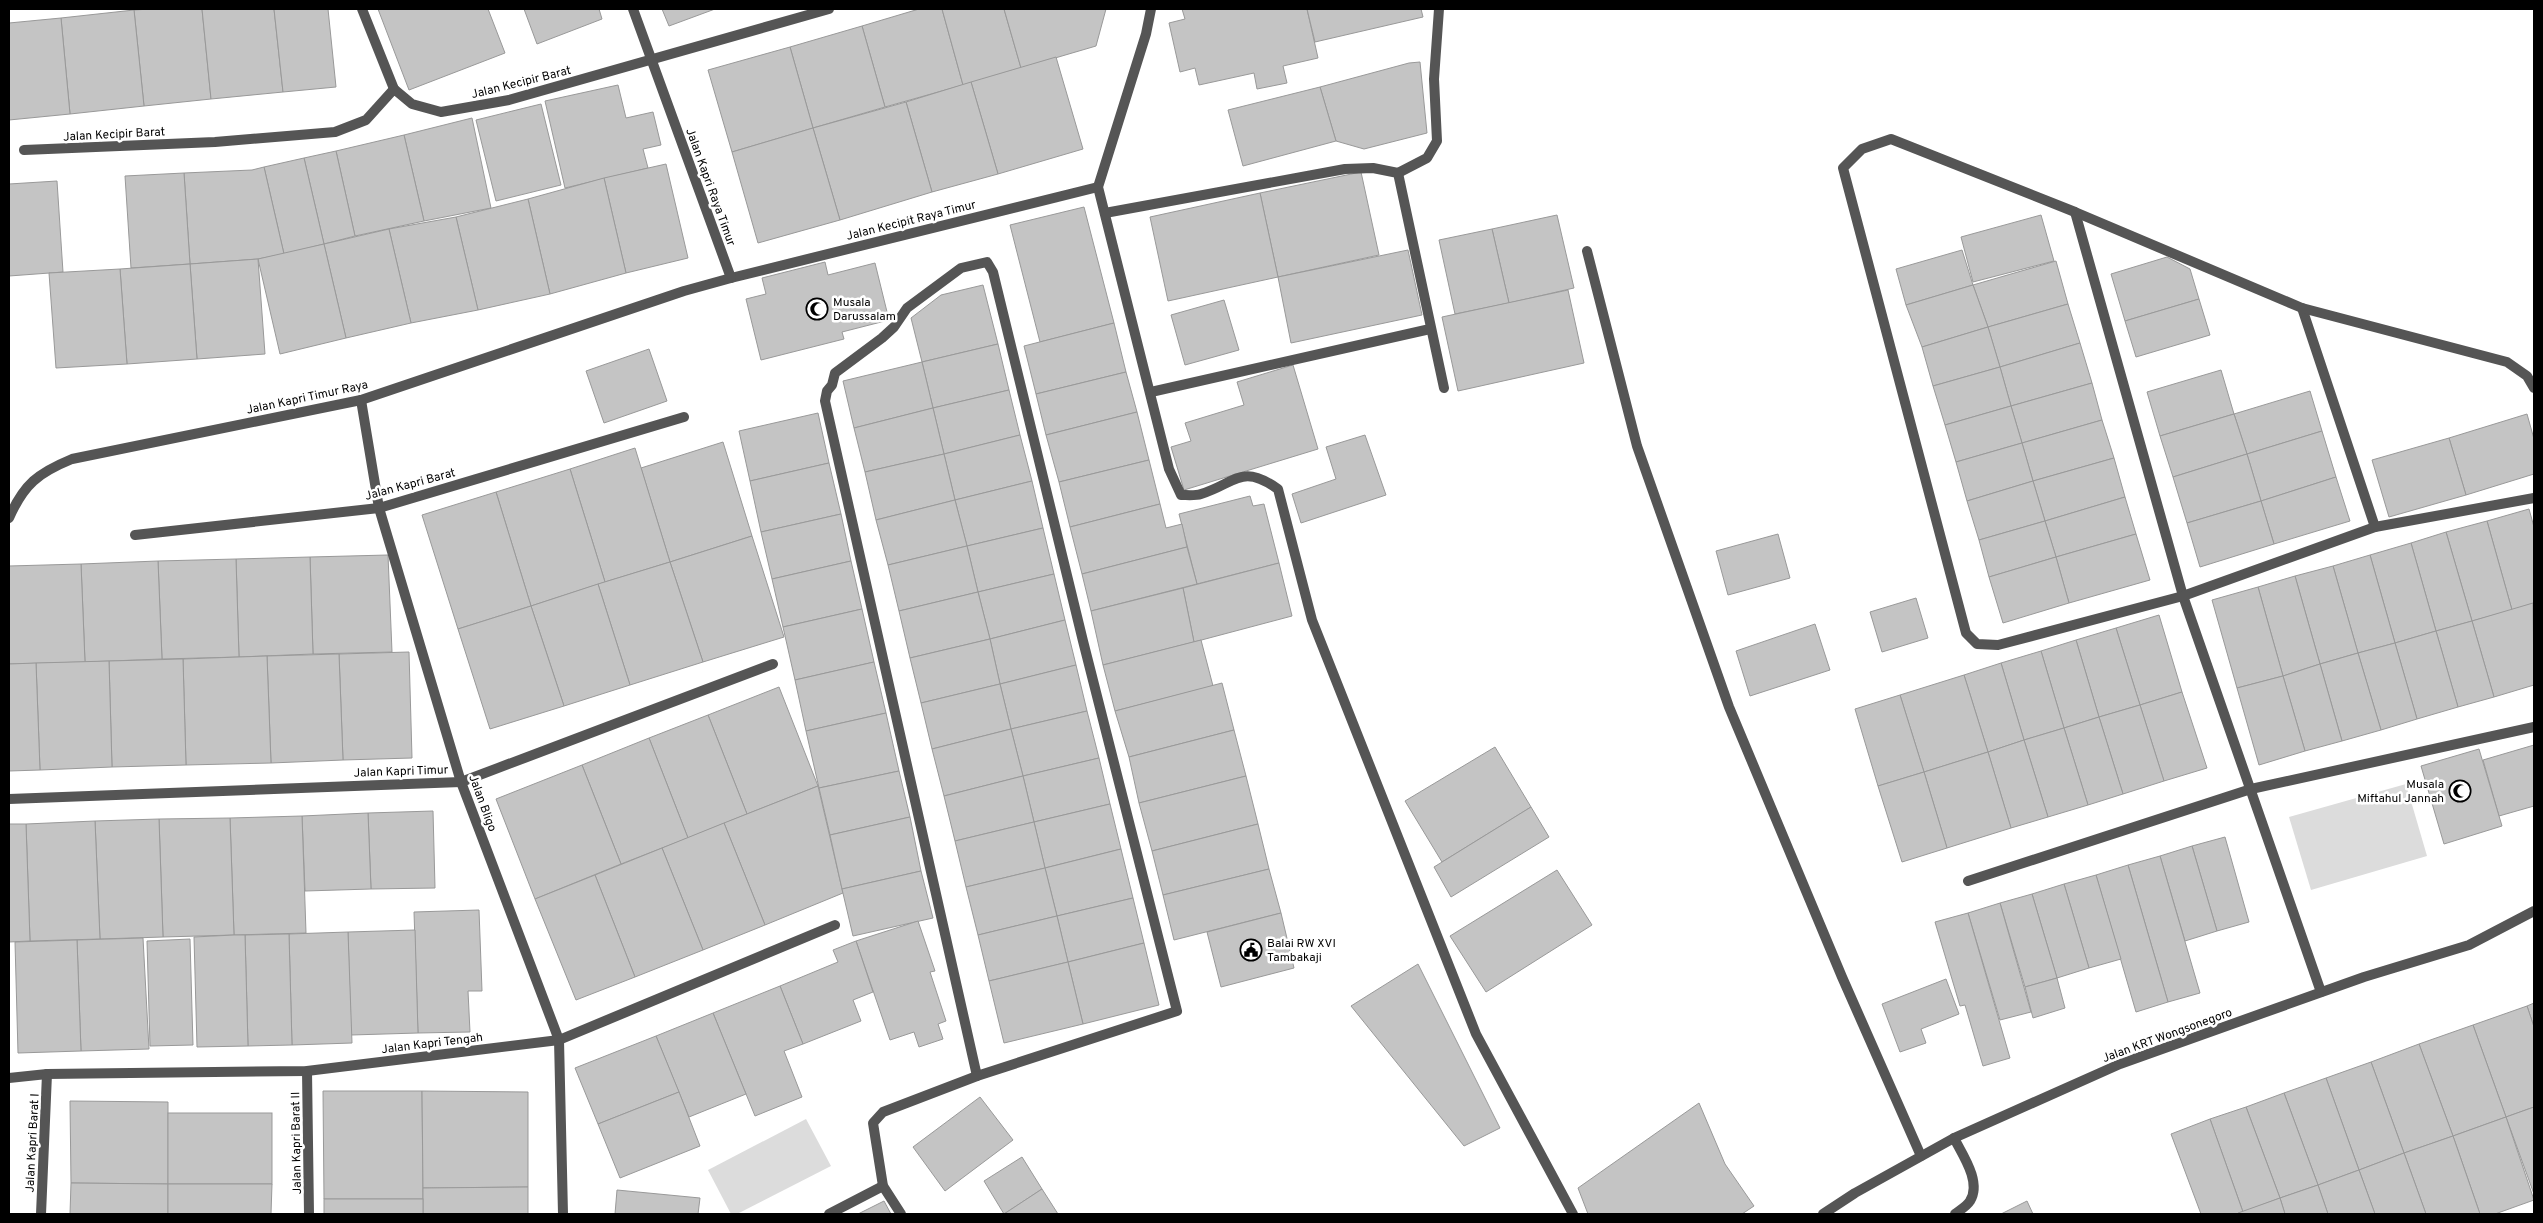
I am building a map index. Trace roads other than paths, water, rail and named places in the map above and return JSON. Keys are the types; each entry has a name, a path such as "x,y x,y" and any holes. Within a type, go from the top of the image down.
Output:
{"street":[{"path":"362,9 394,89"},
{"name":"Jalan Kapri Raya Timur","path":"633,9 731,278"},
{"name":"Jalan Kecipir Barat","path":"24,150 215,142 335,132 366,120 394,89 412,104 441,112 509,100 828,9"},
{"path":"1151,9 1146,34 1098,187 1169,469 1181,495 1199,495 1243,475 1263,478 1278,489 1312,620 1476,1034 1573,1214"},
{"path":"1105,213 1345,169 1373,168 1398,173 1427,158 1437,141 1434,78 1439,9"},
{"path":"2534,388 2527,376 2507,362 2302,308 2075,212 1891,140 1862,149 1843,168 1966,633 1977,644 1998,646 2183,596 2375,527 2534,498"},
{"path":"1398,173 1444,388"},
{"name":"Jalan Kecipit Raya Timur","path":"731,278 1098,187"},
{"path":"2075,212 2183,596 2321,992"},
{"path":"1587,251 1637,446 1729,707 1842,977 1921,1156"},
{"path":"901,1214 883,1186 873,1123 883,1112 977,1076 1177,1011 1083,641 993,272 986,262 961,268 907,308 894,327 836,374 827,391 825,401 977,1076"},
{"name":"Jalan Kapri Timur Raya","path":"9,518 16,499 44,471 72,459 361,400 684,291 731,278"},
{"path":"2302,308 2375,527"},
{"path":"1151,392 1430,329"},
{"name":"Jalan Bligo","path":"361,400 379,508 462,782 559,1040 564,1214"},
{"name":"Jalan Kapri Barat","path":"135,535 379,508 684,416"},
{"name":"Jalan Kapri Timur","path":"9,799 462,782 772,664"},
{"path":"1968,881 2251,789 2534,727"},
{"name":"Jalan KRT Wongsonegoro","path":"1824,1214 1954,1138 2120,1064 2321,992 2469,945 2534,911"},
{"name":"Jalan Kapri Tengah","path":"9,1078 47,1074 307,1071 559,1040 835,926"},
{"name":"Jalan Kapri Barat II","path":"307,1071 309,1214"},
{"name":"Jalan Kapri Barat I","path":"41,1214 47,1074"},
{"path":"1954,1138 1967,1163 1974,1186 1970,1201 1955,1214"},
{"path":"829,1214 883,1186"}],"place":[{"name":"Musala Darussalam","path":"817,309"},
{"name":"Musala Miftahul Jannah","path":"2460,791"},
{"name":"Balai RW XVI Tambakaji","path":"1251,950"}]}
